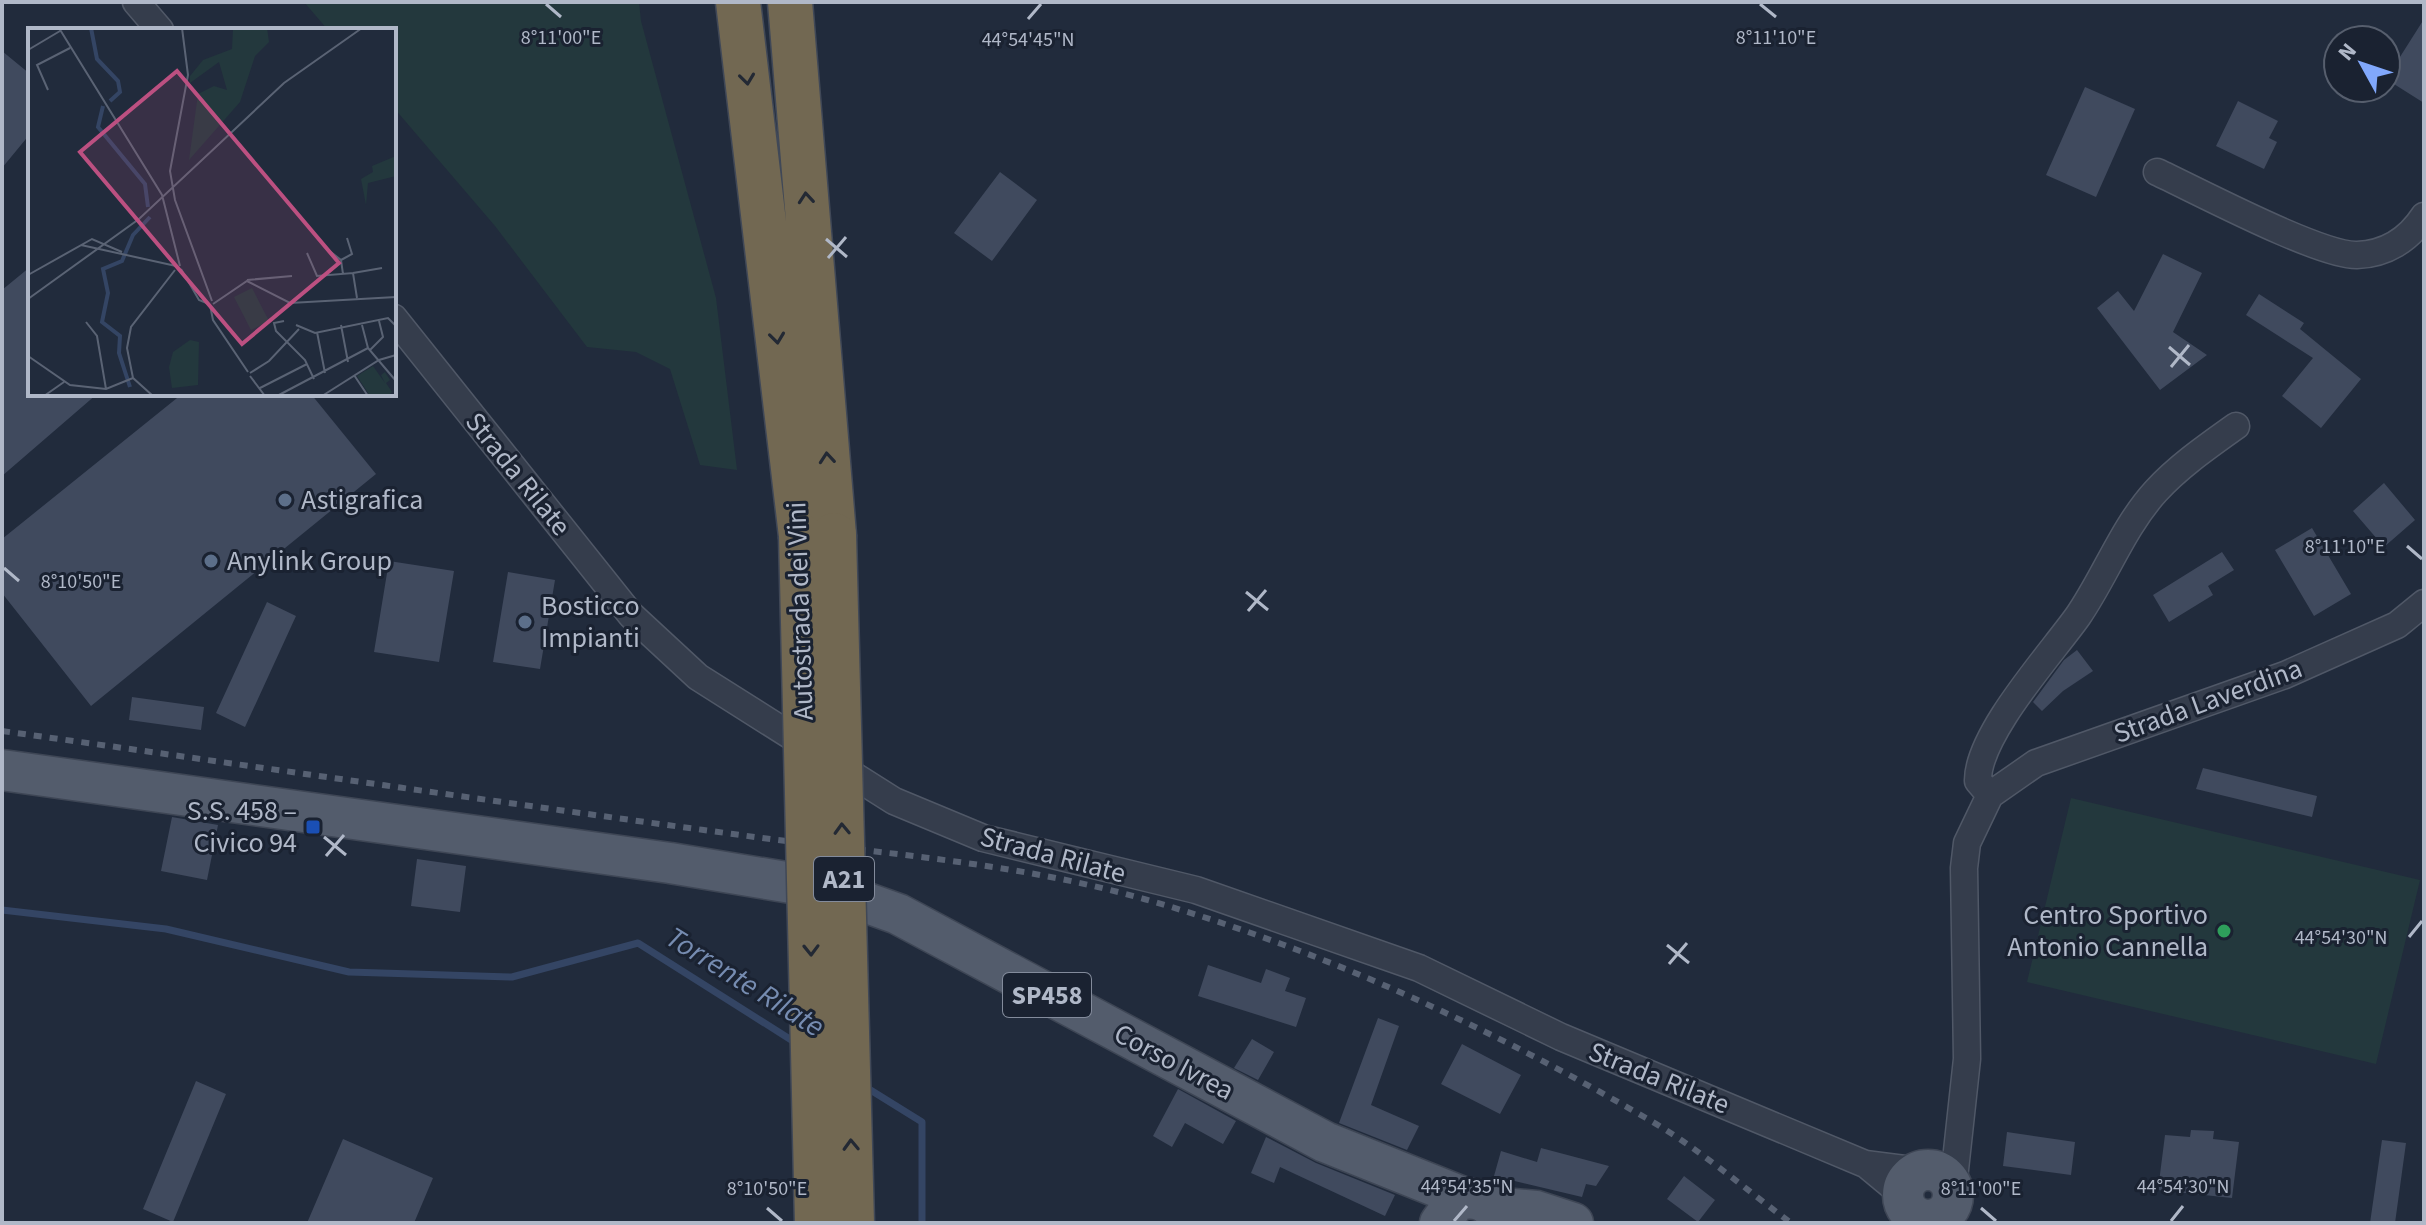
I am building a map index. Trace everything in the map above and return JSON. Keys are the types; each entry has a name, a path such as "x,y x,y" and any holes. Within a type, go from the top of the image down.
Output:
{"highway":[{"name":"Autostrada dei Vini","path":"738,2 817,536 817,1223"},
{"name":"Autostrada dei Vini","path":"790,2 852,1223"}],"main road":[{"name":"Corso Ivrea","path":"2,770 670,863 828,889 898,914 1325,1142 1407,1177 1468,1213 1536,1211 1556,1222"}],"street":[{"path":"136,2 158,28"},
{"path":"2157,172 2347,255 2389,248 2414,230 2424,216"},
{"name":"Strada Rilate","path":"396,321 631,615 698,677 894,801 983,838 1102,870 1196,890 1419,968 1561,1037 1865,1164 1929,1204"},
{"path":"1990,795 1978,781 1981,758 2048,651 2077,617 2154,493 2198,452 2236,426"},
{"name":"Strada Laverdina","path":"1929,1204 1960,1134 1967,1059 1964,868 1967,843 1990,795 2036,763 2285,675 2397,625 2424,603"}],"green space":[{"path":"304,2 639,2 641,21 716,298 737,470 700,465 670,369 636,352 587,347 495,226 396,110 396,28 326,28"},
{"name":"Centro Sportivo Antonio Cannella","path":"2071,798 2420,880 2376,1064 2027,982"}],"building":[{"path":"2424,19 2424,103 2402,89 2402,54"},
{"path":"2,51 28,72 28,136 2,168"},
{"path":"2085,87 2135,109 2096,197 2046,175"},
{"path":"2238,101 2278,121 2269,138 2277,142 2264,169 2216,146"},
{"path":"1000,172 1037,200 992,261 954,233"},
{"path":"2163,254 2202,273 2173,332 2207,355 2160,390 2097,308 2118,291 2134,311"},
{"path":"28,269 28,396 95,396 2,476 2,290"},
{"path":"2259,294 2304,323 2300,329 2361,379 2321,428 2282,396 2313,358 2246,315"},
{"path":"180,396 313,396 376,474 91,706 2,593 2,539"},
{"path":"2384,483 2415,520 2384,547 2353,511"},
{"path":"2312,528 2351,594 2314,616 2275,550"},
{"path":"2222,552 2234,570 2208,586 2213,595 2169,622 2153,595"},
{"path":"389,561 454,571 439,662 374,652"},
{"path":"508,572 555,580 540,669 493,662"},
{"path":"267,602 296,616 245,727 216,713"},
{"path":"2077,650 2093,671 2063,691 2042,711 2033,702 2064,660"},
{"path":"132,697 204,707 201,730 129,720"},
{"path":"2203,768 2317,796 2312,817 2196,789"},
{"path":"172,817 218,825 207,880 161,871"},
{"path":"417,859 466,866 460,912 411,906"},
{"path":"1208,965 1261,983 1266,969 1290,978 1285,991 1306,998 1296,1027 1198,996"},
{"path":"1378,1018 1399,1026 1371,1105 1419,1126 1407,1150 1339,1123"},
{"path":"1252,1039 1274,1052 1258,1080 1234,1068"},
{"path":"1462,1044 1521,1075 1500,1114 1441,1084"},
{"path":"196,1081 226,1094 173,1222 143,1209"},
{"path":"1178,1089 1236,1121 1223,1144 1185,1123 1172,1147 1153,1136"},
{"path":"2191,1130 2214,1131 2213,1139 2239,1142 2232,1198 2158,1190 2165,1135 2190,1137"},
{"path":"2007,1132 2075,1142 2071,1175 2003,1166"},
{"path":"1266,1137 1316,1163 1395,1195 1385,1216 1280,1167 1274,1183 1251,1173"},
{"path":"343,1139 433,1178 414,1223 307,1223"},
{"path":"2382,1140 2406,1143 2395,1223 2370,1223"},
{"path":"1541,1148 1609,1166 1596,1186 1586,1184 1582,1197 1494,1176 1501,1151 1537,1162"},
{"path":"1684,1176 1715,1200 1698,1222 1667,1199"}],"waterway":[{"name":"Torrente Rilate","path":"2,910 166,929 349,972 512,977 638,943 796,1043"},
{"name":"Torrente Rilate","path":"864,1086 922,1122 922,1223"}],"railway":[{"path":"2,731 784,841 940,859 1043,875 1144,899 1274,941 1464,1021 1665,1129 1791,1223"}],"place":[{"name":"Astigrafica","path":"285,500"},
{"name":"Anylink Group","path":"211,561"},
{"name":"Bosticco Impianti","path":"525,622"},
{"name":"S.S. 458 – Civico 94","path":"313,827"},
{"name":"Centro Sportivo Antonio Cannella","path":"2224,931"}]}
